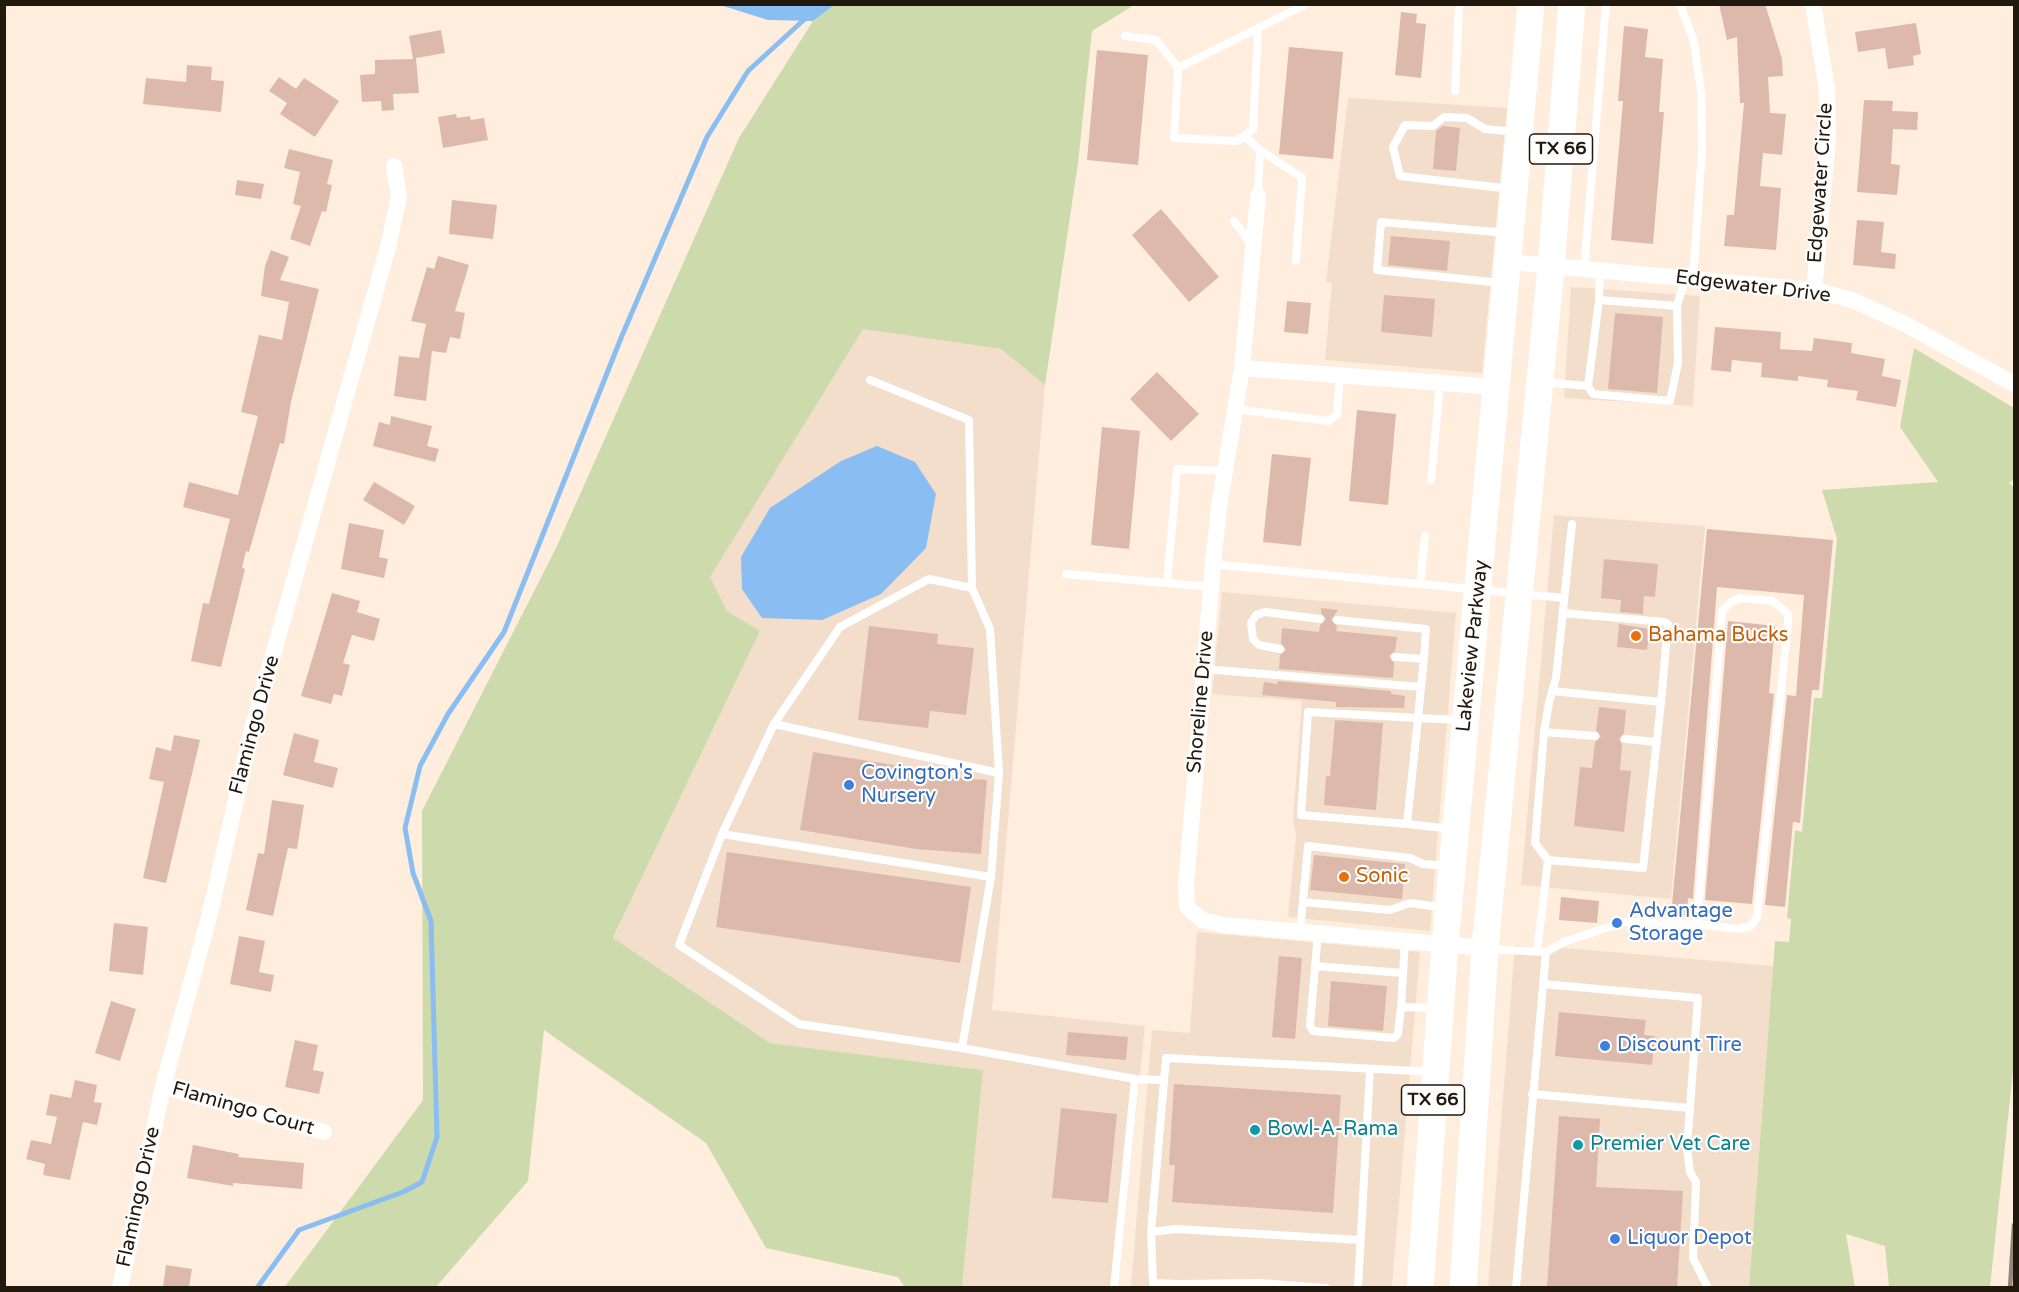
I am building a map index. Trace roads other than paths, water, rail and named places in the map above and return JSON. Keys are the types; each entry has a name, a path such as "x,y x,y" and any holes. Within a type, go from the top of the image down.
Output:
{"main road":[{"name":"Lakeview Parkway","path":"1420,1287 1464,720 1479,590 1531,4"},
{"name":"Lakeview Parkway","path":"1463,1287 1485,948 1551,267 1572,4"}],"street":[{"name":"Edgewater Circle","path":"1813,4 1827,90 1828,138 1814,290"},
{"name":"Flamingo Drive","path":"120,1287 162,1086 209,917 253,726 388,247 399,196 394,166"},
{"name":"Shoreline Drive","path":"1258,196 1242,368 1213,564 1186,885 1187,908 1202,920 1224,924 1485,948"},
{"name":"Edgewater Drive","path":"1507,272 1551,267 1814,290 1852,300 1905,324 2014,384"},
{"path":"1242,368 1496,387"},
{"name":"Flamingo Court","path":"162,1086 324,1132"}],"lane":[{"path":"1178,68 1306,4"},
{"path":"1455,91 1459,4"},
{"path":"1606,4 1592,270 1599,300 1588,386 1593,394 1670,400 1678,363 1677,306 1689,279 1702,151 1701,92 1694,42 1680,4"},
{"path":"1125,36 1156,40 1178,68 1174,138 1237,141 1253,129 1258,28"},
{"path":"1515,189 1400,176 1394,147 1405,125 1434,126 1444,117 1467,118 1485,129 1520,132"},
{"path":"1244,136 1260,150 1302,178 1296,261"},
{"path":"1258,196 1260,150"},
{"path":"1234,221 1254,246"},
{"path":"1507,272 1438,277 1377,270 1381,222 1511,233"},
{"path":"1599,300 1677,306"},
{"path":"1235,409 1328,421 1336,415 1340,375"},
{"path":"870,380 969,420 972,588 990,629 999,773 991,877 962,1048"},
{"path":"1539,382 1588,386"},
{"path":"1431,480 1440,383"},
{"path":"1167,583 1177,469 1225,471"},
{"path":"1516,1287 1543,984 1541,952 1548,860 1535,843 1544,732 1556,678 1572,525"},
{"path":"1420,584 1425,536"},
{"path":"1213,564 1564,598"},
{"path":"1066,574 1211,587"},
{"path":"972,588 929,579 840,627 774,724 722,834 679,945 799,1024 962,1048 1135,1079 1164,1080"},
{"path":"1485,948 1541,952 1624,922 1697,924 1738,929 1751,927 1757,917 1788,623 1788,614 1773,601 1740,598 1731,602 1722,611 1697,924"},
{"path":"1280,648 1259,645 1253,639 1251,623 1256,615 1265,612 1320,619"},
{"path":"1548,860 1643,868 1668,624 1563,613"},
{"path":"1337,620 1426,629 1407,824"},
{"path":"1395,657 1424,659"},
{"path":"1204,669 1421,687"},
{"path":"1552,691 1660,702"},
{"path":"1456,829 1301,815 1308,712 1464,720"},
{"path":"774,724 999,773"},
{"path":"1544,732 1595,736"},
{"path":"1625,739 1657,742"},
{"path":"722,834 991,877"},
{"path":"1300,932 1308,846 1410,858 1423,864 1452,867"},
{"path":"1303,902 1390,910 1410,903 1448,908"},
{"path":"1318,933 1310,1025 1313,1031 1394,1038 1398,1034 1405,941"},
{"path":"1315,966 1403,974"},
{"path":"1543,984 1698,998 1689,1108 1688,1162 1696,1182 1693,1258 1708,1287"},
{"path":"1401,1006 1440,1008"},
{"path":"1326,1287 1260,1283 1178,1286 1153,1282 1151,1232 1166,1058 1435,1072"},
{"path":"1358,1287 1370,1069"},
{"path":"1114,1287 1135,1079"},
{"path":"1532,1094 1689,1108"},
{"path":"1151,1232 1176,1229 1360,1240"}],"water":[{"path":"720,5 834,5 813,21 768,20"},
{"path":"877,446 915,462 936,494 926,548 881,594 822,620 762,618 742,589 741,557 770,508 841,461"}],"waterway":[{"path":"257,1288 299,1230 403,1192 422,1182 437,1137 431,921 413,873 405,828 420,766 448,714 504,632 621,338 707,137 748,71 808,16"}],"railway":[{"path":"2010,1288 2014,1225"}],"place":[{"name":"Bahama Bucks","path":"1636,636"},
{"name":"Covington's Nursery","path":"849,785"},
{"name":"Sonic","path":"1344,877"},
{"name":"Advantage Storage","path":"1617,923"},
{"name":"Discount Tire","path":"1605,1046"},
{"name":"Bowl-A-Rama","path":"1255,1130"},
{"name":"Premier Vet Care","path":"1578,1145"},
{"name":"Liquor Depot","path":"1615,1239"}]}
